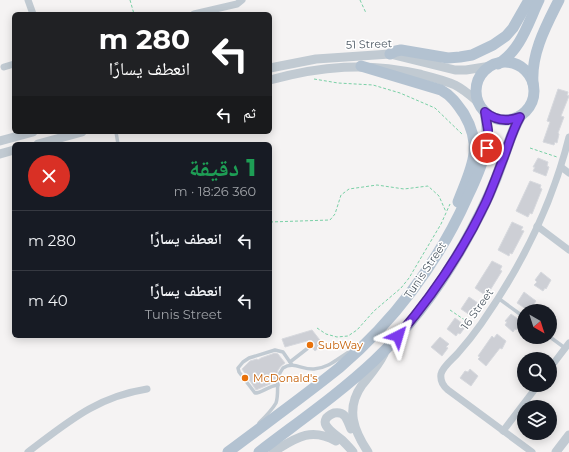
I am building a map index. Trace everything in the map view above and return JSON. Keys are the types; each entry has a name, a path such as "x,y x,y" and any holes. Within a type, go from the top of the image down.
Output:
{"main road":[{"path":"390,54 402,50 448,58 472,54 498,42 506,36 513,28 529,0"},
{"path":"539,0 518,45 507,57 485,71 478,84 477,101 485,112 498,119 513,119 520,117 527,111 532,102 534,93 533,70 537,50 559,0"},
{"path":"494,65 506,62 515,64 526,72 533,83"},
{"path":"361,66 441,90 458,104 471,130 475,149 472,164 458,202 457,220"},
{"name":"Tunis Street","path":"228,452 339,367 384,324 410,293 434,260 457,220 480,170 485,157 488,130 485,112"},
{"name":"Tunis Street","path":"259,452 355,378 387,348 428,299 463,245 486,200 510,137 520,117"}],"street":[{"path":"28,0 32,12"},
{"path":"229,5 235,0"},
{"path":"202,12 237,4 242,0"},
{"name":"51 Street","path":"272,68 316,59 390,54 455,70 466,70 494,65"},
{"path":"4,67 12,65"},
{"name":"51 Street","path":"272,80 305,72 361,66 384,67 445,81 459,87 477,101"},
{"path":"3,139 24,134"},
{"path":"45,142 75,134"},
{"name":"16 Street","path":"532,452 448,390 442,382 441,375 444,367 457,354 477,329 514,273 549,200 561,167 569,137"},
{"path":"0,154 12,151"},
{"path":"561,167 569,173"},
{"path":"537,226 569,250"},
{"path":"557,359 567,345"},
{"path":"368,452 358,437 354,426 354,403 361,386 375,369 387,348"},
{"path":"28,452 88,408 117,396 147,389"},
{"path":"503,431 533,392"},
{"path":"353,452 343,441 328,430 326,421 331,414 337,412 345,415 357,440 368,452"},
{"path":"273,452 295,438 305,435 326,436 335,440 349,452"},
{"path":"556,452 569,435"}],"lane":[{"path":"498,298 517,312"},
{"path":"557,340 567,345"},
{"path":"278,386 268,387 259,393 255,392 239,372 238,368 246,359 275,350 282,352 291,363 308,369 324,368 347,352 362,346"},
{"path":"245,439 274,407 277,399 278,379 280,372 308,348"}],"path":[{"path":"130,0 133,12"},
{"path":"360,0 366,13"},
{"path":"313,79 373,85 400,93 434,108 465,137"},
{"path":"530,148 563,159"},
{"path":"272,222 330,220 335,214 339,198 346,190 377,185 404,189 428,186 439,196 446,213"},
{"path":"317,328 326,334 337,337 348,336 357,330 374,311 401,288 409,278 435,235 450,203"},
{"path":"450,310 477,329"}],"building":[{"path":"558,89 568,92 567,95 569,96 561,116 564,117 558,133 557,143 555,142 554,145 543,142 550,122 547,121"},
{"path":"538,158 548,162 547,166 549,167 546,176 533,171 535,167 533,167"},
{"path":"530,181 541,185 540,188 542,189 532,214 530,213 528,217 516,211"},
{"path":"512,222 523,227 521,230 524,231 512,254 510,253 509,256 498,250"},
{"path":"492,261 502,266 500,270 502,271 489,292 487,291 485,295 475,288"},
{"path":"541,272 551,280 546,289 545,288 543,291 534,285 537,282 535,280"},
{"path":"524,292 536,301 534,304 517,303"},
{"path":"469,297 481,305 473,317 461,309"},
{"path":"511,314 517,318 516,330 515,329 513,332 505,325 507,322 505,321"},
{"path":"455,318 466,326 460,334 458,333 456,336 447,329"},
{"path":"312,330 323,344 315,351 307,341 285,347 282,339"},
{"path":"497,334 506,341 502,349 500,348 486,366 478,359 480,357 478,356 492,336 494,338"},
{"path":"440,337 449,344 442,356 431,347"},
{"path":"275,353 278,354 285,363 278,370 275,380 270,384 256,390 242,369 250,361 258,360"},
{"path":"470,369 478,376 471,386 460,378 465,371 468,372"}],"place":[{"name":"SubWay","path":"310,345"},
{"name":"McDonald's","path":"245,378"}],"route":[{"path":"398,336 428,299 463,245 486,200 510,137 520,117 505,120 498,119 485,112 488,130 487,148"}]}
